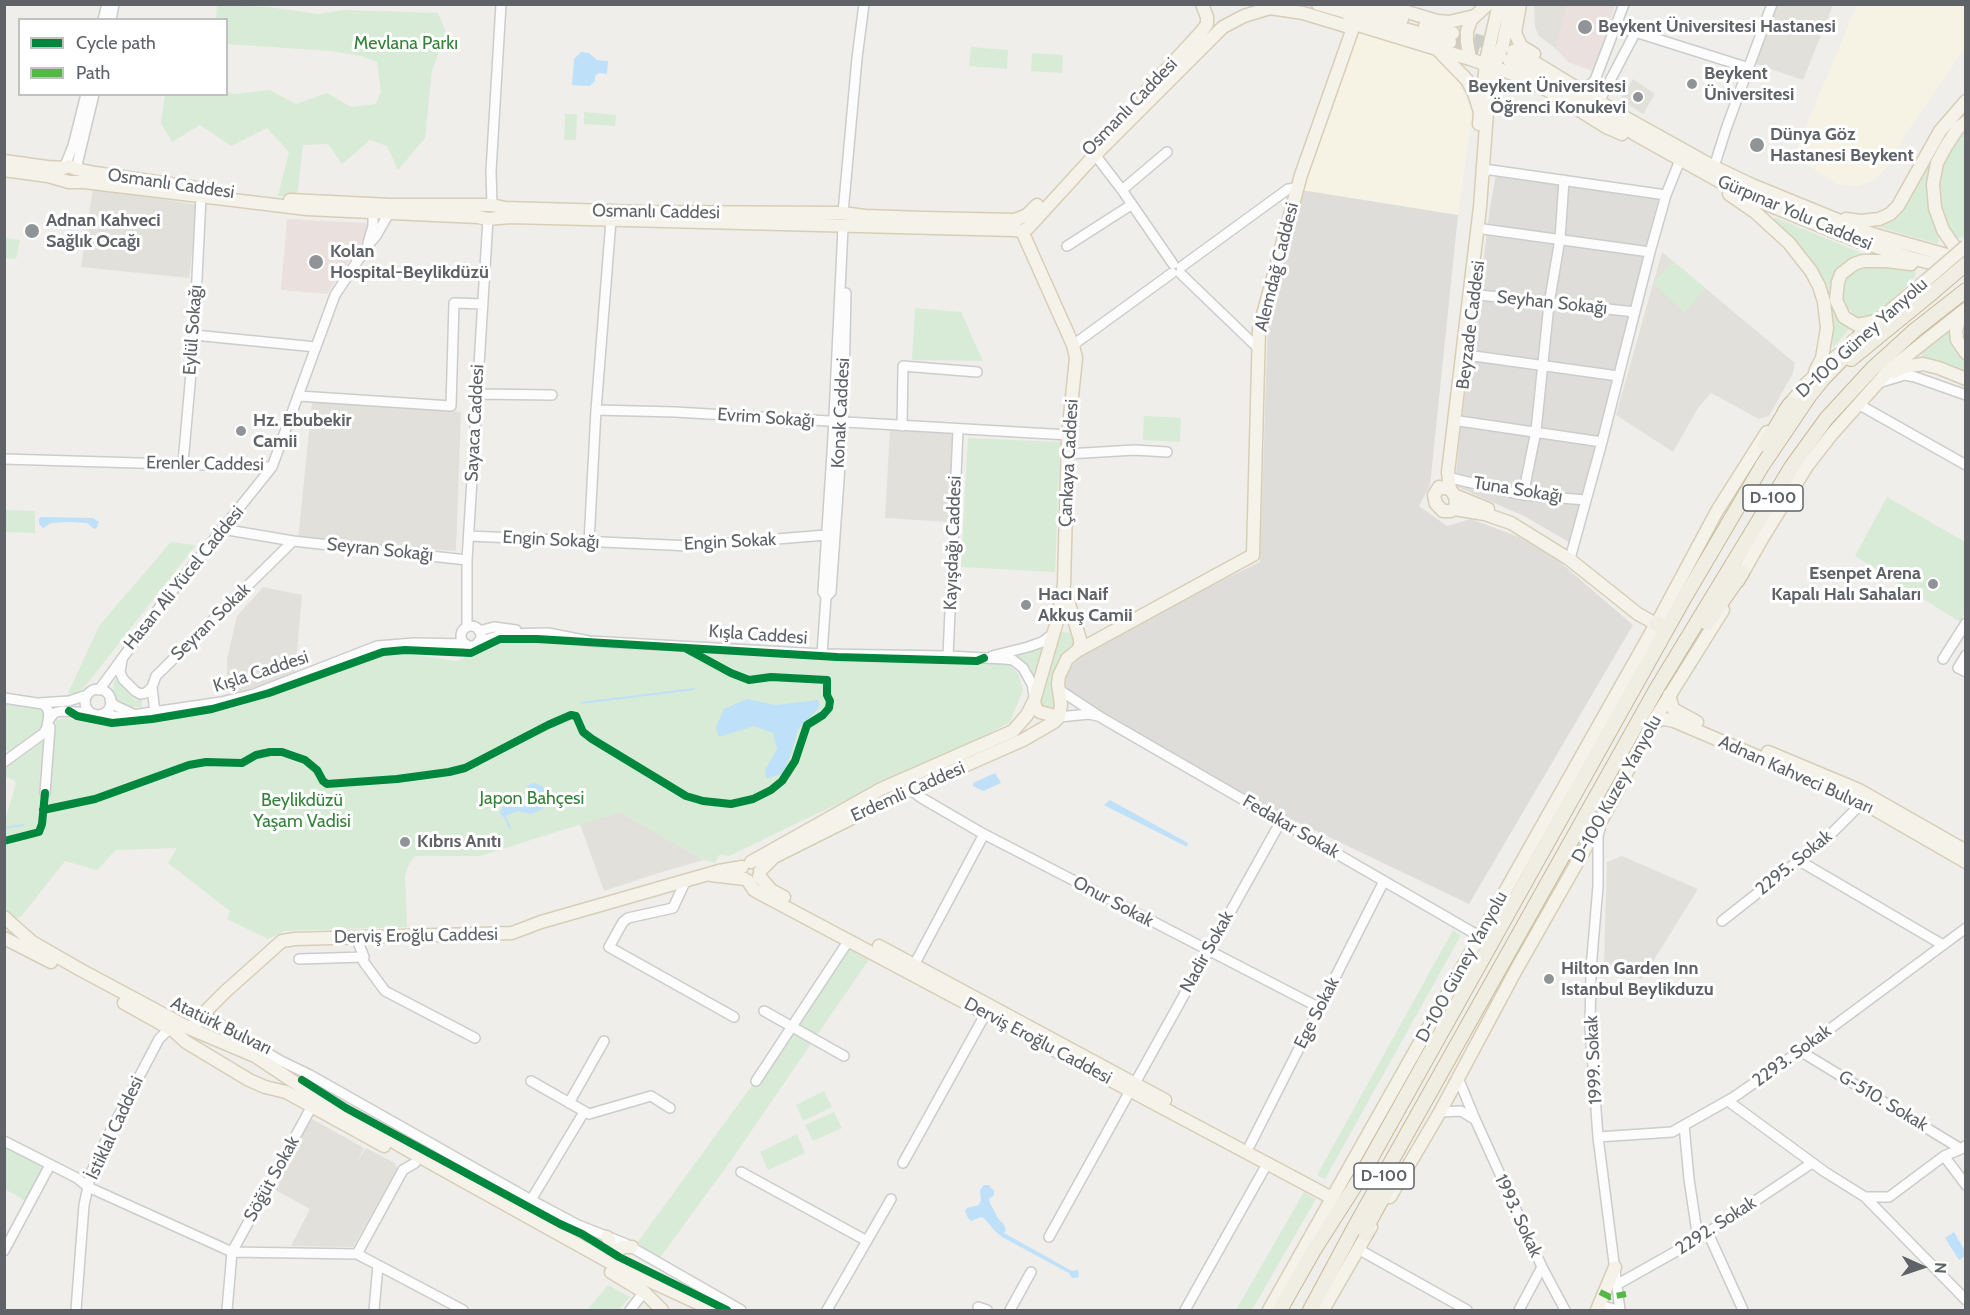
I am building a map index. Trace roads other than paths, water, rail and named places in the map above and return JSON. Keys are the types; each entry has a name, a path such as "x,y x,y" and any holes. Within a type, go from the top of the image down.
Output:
{"highway":[{"name":"D-100","path":"1280,1311 1314,1250 1360,1178 1713,549 1796,407 1933,292 1965,262"},
{"name":"D-100","path":"1310,1311 1633,731 1809,440 1852,390 1892,350 1963,303"},
{"path":"1796,407 1853,348 1860,336"},
{"path":"1633,731 1742,573"},
{"path":"1366,1234 1380,1202 1451,1073 1460,1042"},
{"path":"1298,1260 1369,1150 1394,1117"}],"main road":[{"name":"Osmanlı Caddesi","path":"1022,225 1030,212 1144,95 1202,31 1207,24 1202,4"},
{"path":"1296,4 1354,25 1436,48 1467,80 1480,112"},
{"path":"1318,4 1450,37"},
{"path":"1350,4 1450,37"},
{"path":"1381,4 1437,21 1470,58 1519,76 1547,90 1606,127 1654,145"},
{"path":"1436,48 1488,4"},
{"path":"1480,168 1480,112 1490,66 1499,4"},
{"path":"1511,4 1503,44 1490,66 1490,94 1480,168 1472,294 1448,486 1434,499 1439,509 1485,514 1511,523 1570,557"},
{"path":"1520,4 1515,29 1521,46 1602,96 1704,154 1714,167"},
{"name":"Osmanlı Caddesi","path":"490,212 506,208 844,219 864,226 1022,225 1216,33 1233,21 1273,6 1346,26 1354,25"},
{"path":"1470,58 1467,31 1475,16"},
{"name":"Alemdağ Caddesi","path":"1077,651 1253,555 1259,329 1301,175 1354,25"},
{"name":"Gürpınar Yolu Caddesi","path":"1965,262 1872,234 1814,212 1714,167 1609,109 1534,62 1511,56 1654,145 1753,199 1820,227 1888,251 1965,272"},
{"path":"1490,94 1499,82 1519,76"},
{"path":"1814,212 1861,221 1879,219 1890,214 1909,189 1940,131 1965,101"},
{"path":"1965,122 1958,128 1937,163 1933,184 1935,208 1942,230 1954,246 1965,255"},
{"name":"Osmanlı Caddesi","path":"4,161 201,197 307,209 373,208"},
{"name":"Osmanlı Caddesi","path":"4,170 69,174 281,200 389,209 490,212 510,217 611,220 844,219"},
{"path":"1700,172 1755,212 1789,243 1811,271 1819,286 1824,302 1826,338 1822,358 1807,383"},
{"path":"1454,509 1456,500 1441,473 1477,205"},
{"name":"Çankaya Caddesi","path":"1022,225 1073,345 1076,358 1068,435 1064,584 1054,633 1034,702"},
{"name":"D-100 Güney Yanyolu","path":"1269,1311 1654,622 1758,444 1796,407 1807,383 1965,246"},
{"path":"1884,316 1877,321 1861,325 1844,317 1835,293 1841,274 1854,264 1863,261 1932,264"},
{"path":"1963,303 1956,331 1957,340 1965,353"},
{"name":"D-100 Kuzey Yanyolu","path":"1323,1311 1366,1234 1440,1112 1516,970 1607,810 1653,722 1712,630 1742,573 1807,466 1832,434 1878,383 1963,303"},
{"path":"1878,383 1904,367 1923,364 1965,379"},
{"path":"1448,486 1513,519 1570,557 1654,622"},
{"path":"1034,702 1036,709 1040,712 1059,717 1061,668 1080,646 1079,632 1067,600 1064,584"},
{"path":"1054,633 1073,628 1079,632"},
{"name":"Adnan Kahveci Bulvarı","path":"1669,695 1673,708 1685,717 1866,798 1965,851"},
{"name":"Erdemli Caddesi","path":"751,873 881,789 1013,731 1027,715 1034,702"},
{"name":"Erdemli Caddesi","path":"751,873 774,857 910,789 1023,740 1059,717"},
{"name":"Adnan Kahveci Bulvarı","path":"1653,722 1666,719 1686,725 1866,798 1965,862"},
{"name":"Derviş Eroğlu Caddesi","path":"191,1029 203,1014 282,941 512,933 541,922 719,871 751,873 758,892 851,936 1334,1195"},
{"name":"Atatürk Bulvarı","path":"4,917 23,935 42,948 191,1029 255,1056 413,1154 626,1271 713,1311"},
{"name":"Atatürk Bulvarı","path":"4,938 174,1031 186,1042 257,1084 286,1092 623,1278 646,1294 662,1311"},
{"path":"227,1066 241,1067 245,1060 244,1053 232,1046"},
{"path":"286,1092 264,1081 263,1074 269,1070 291,1080"},
{"path":"560,1235 582,1242 601,1252 609,1246 607,1237"},
{"path":"626,1271 615,1258 622,1247 632,1247"},
{"path":"1597,1309 1616,1267"},
{"path":"662,1287 689,1304 692,1311"},
{"path":"646,1294 669,1311"}],"street":[{"name":"Sayaca Caddesi","path":"467,627 467,560 501,4"},
{"name":"Konak Caddesi","path":"822,654 826,597 823,592 844,219 857,58 864,4"},
{"path":"1586,86 1595,80 1624,4"},
{"path":"1714,167 1772,4"},
{"path":"1616,26 1749,69"},
{"path":"1602,96 1635,33"},
{"path":"69,174 73,146 86,96"},
{"path":"69,174 92,96"},
{"path":"1122,190 1167,152"},
{"path":"1096,156 1176,269 1259,349"},
{"path":"1570,557 1650,252 1666,195 1680,160"},
{"path":"1480,168 1666,195"},
{"name":"Beyzade Caddesi","path":"1448,486 1459,421 1472,294 1483,229 1487,180 1480,168"},
{"path":"1523,495 1536,431 1549,304 1560,238 1564,180"},
{"path":"1073,345 1288,189 1297,188"},
{"name":"Eylül Sokağı","path":"183,463 194,334 201,197"},
{"path":"1067,246 1131,205"},
{"path":"368,245 373,226 373,208"},
{"name":"Erenler Caddesi","path":"4,459 272,467 335,295 376,236 389,209"},
{"name":"Konak Caddesi","path":"826,597 831,592 843,423 844,219"},
{"name":"Osmanlı Caddesi","path":"596,410 611,220"},
{"path":"1483,229 1650,252"},
{"name":"Seyhan Sokağı","path":"1472,294 1635,312"},
{"path":"299,396 451,406 454,303 483,304"},
{"path":"194,334 316,347"},
{"path":"1467,355 1618,376"},
{"path":"902,426 903,366 977,372"},
{"path":"1878,383 1905,375 1915,376 1965,395"},
{"path":"477,394 552,395"},
{"path":"1858,404 1965,465"},
{"path":"589,542 596,410"},
{"name":"Evrim Sokağı","path":"596,410 675,412 832,423 1068,435"},
{"path":"1459,421 1602,442"},
{"name":"Kayışdağı Caddesi","path":"948,656 958,430"},
{"path":"1067,454 1135,450 1167,452"},
{"name":"Hasan Ali Yücel Caddesi","path":"99,690 124,652 272,467"},
{"name":"Tuna Sokağı","path":"1448,486 1586,500"},
{"name":"Seyran Sokağı","path":"222,529 293,541 467,560"},
{"name":"Engin Sokak","path":"633,544 691,546 826,535"},
{"name":"Engin Sokağı","path":"469,536 633,544"},
{"name":"Seyran Sokak","path":"152,687 163,667 293,541"},
{"path":"1942,658 1965,623"},
{"path":"478,642 481,637 479,631 473,626 467,627 462,635 466,644 472,645 498,635 530,633"},
{"path":"479,631 494,627 530,633"},
{"name":"Kışla Caddesi","path":"530,633 548,633 589,641 822,654 948,656 1013,660 1032,684 1034,702"},
{"path":"984,658 1042,642 1054,633"},
{"name":"Kışla Caddesi","path":"103,714 119,717 154,713 254,694 376,646 466,644"},
{"path":"124,652 120,665 123,678 140,694 146,693 152,687"},
{"path":"1965,655 1958,668 1965,672"},
{"path":"152,687 154,713"},
{"name":"Fedakar Sokak","path":"1059,689 1102,718 1479,936"},
{"path":"4,698 39,703 69,701 99,690 106,693 114,705 135,715"},
{"path":"87,695 85,706 90,713"},
{"path":"4,762 44,733 54,713 62,711 103,714 109,708 110,700"},
{"path":"39,703 47,708 49,724 45,793"},
{"path":"1059,717 1089,714 1102,718"},
{"name":"Onur Sokak","path":"910,789 920,798 984,834 1320,1008"},
{"name":"2295. Sokak","path":"1722,921 1826,840 1866,798"},
{"name":"1999. Sokak","path":"1607,810 1598,836 1598,886 1590,1027 1598,1137 1616,1267 1619,1311"},
{"name":"Nadir Sokak","path":"1048,1237 1281,821"},
{"path":"912,969 984,834"},
{"path":"1798,860 1943,945"},
{"path":"686,880 673,908 628,918 623,922 609,947 735,1017"},
{"name":"Ege Sokak","path":"1249,1149 1384,881"},
{"name":"2293. Sokak","path":"1598,1137 1672,1132 1728,1101 1800,1051 1965,928"},
{"path":"756,1081 851,936"},
{"path":"356,937 364,957 363,961 385,992 475,1038"},
{"path":"298,959 364,957"},
{"path":"903,1163 988,1010"},
{"path":"764,1011 844,1056"},
{"path":"203,1014 281,1061 310,1075 531,1200 578,1225 632,1247 741,1311"},
{"name":"İstiklal Caddesi","path":"75,1311 84,1205 91,1173 159,1039 167,1032 174,1031"},
{"path":"569,1103 604,1041"},
{"name":"G-510. Sokak","path":"1800,1051 1963,1147"},
{"name":"1993. Sokak","path":"1458,1078 1542,1267 1566,1311"},
{"path":"531,1081 589,1114 651,1096 670,1108"},
{"path":"1728,1101 1812,1163 1865,1197 1965,1300"},
{"name":"Söğüt Sokak","path":"232,1252 312,1106"},
{"path":"531,1200 584,1112"},
{"path":"1440,1112 1461,1112 1475,1119"},
{"path":"1684,1125 1698,1239"},
{"path":"4,1141 77,1178 88,1187 232,1252 357,1254 463,1311"},
{"path":"1865,1197 1889,1197 1944,1156 1963,1147"},
{"path":"1944,1156 1965,1185"},
{"path":"1185,1311 1269,1161"},
{"path":"357,1254 403,1170 415,1163"},
{"name":"2292. Sokak","path":"1618,1284 1708,1233 1812,1163"},
{"path":"4,1251 50,1165"},
{"path":"741,1172 867,1241"},
{"path":"827,1311 891,1199"},
{"path":"1708,1233 1743,1311"},
{"path":"1358,1249 1467,1311"},
{"path":"227,1311 232,1252"},
{"path":"374,1311 378,1265"},
{"path":"1519,1311 1542,1267"},
{"path":"1010,1311 1031,1272"},
{"path":"630,1311 646,1294"},
{"path":"1597,1309 1607,1306 1619,1311"}],"water":[{"path":"581,52 589,53 597,60 608,61 607,74 599,73 590,86 572,85 574,59"},
{"path":"41,517 93,518 99,522 96,529 87,523 69,522 51,523 43,528 39,524"},
{"path":"747,699 775,705 818,700 820,707 798,729 783,773 767,779 765,770 777,749 773,733 754,726 719,737 716,727 724,709"},
{"path":"995,773 1001,783 983,791 973,786 973,783"},
{"path":"534,783 542,786 546,793 547,801 543,809 531,814 518,811 502,817 500,812 503,806 509,803 522,804 528,785"},
{"path":"1110,800 1188,843 1187,847 1104,805"},
{"path":"984,1185 989,1185 994,1191 994,1195 989,1199 999,1220 1003,1223 1006,1230 1004,1233 1072,1271 1078,1270 1079,1277 1072,1278 1069,1273 1002,1237 984,1218 971,1221 965,1211 967,1208 979,1205 980,1190"},
{"path":"1954,1232 1965,1251 1965,1256 1959,1260 1945,1238"}],"waterway":[{"path":"581,703 694,689"},
{"path":"505,817 510,828"},
{"path":"4,828 23,825"}],"tunnel":[{"path":"1457,34 1513,51"},
{"path":"1450,42 1498,56"}],"place":[{"name":"Beykent Üniversitesi Hastanesi","path":"1585,27"},
{"name":"Beykent Üniversitesi","path":"1692,84"},
{"name":"Beykent Üniversitesi Öğrenci Konukevi","path":"1638,97"},
{"name":"Dünya Göz Hastanesi Beykent","path":"1757,145"},
{"name":"Adnan Kahveci Sağlık Ocağı","path":"32,231"},
{"name":"Kolan Hospital-Beylikdüzü","path":"316,262"},
{"name":"Hz. Ebubekir Camii","path":"241,431"},
{"name":"Esenpet Arena Kapalı Halı Sahaları","path":"1933,584"},
{"name":"Hacı Naif Akkuş Camii","path":"1026,605"},
{"name":"Kıbrıs Anıtı","path":"405,842"},
{"name":"Hilton Garden Inn Istanbul Beylikduzu","path":"1549,979"}],"park label":[{"name":"Mevlana Parkı","path":"406,44"},
{"name":"Japon Bahçesi","path":"532,799"},
{"name":"Beylikdüzü Yaşam Vadisi","path":"302,811"}]}
